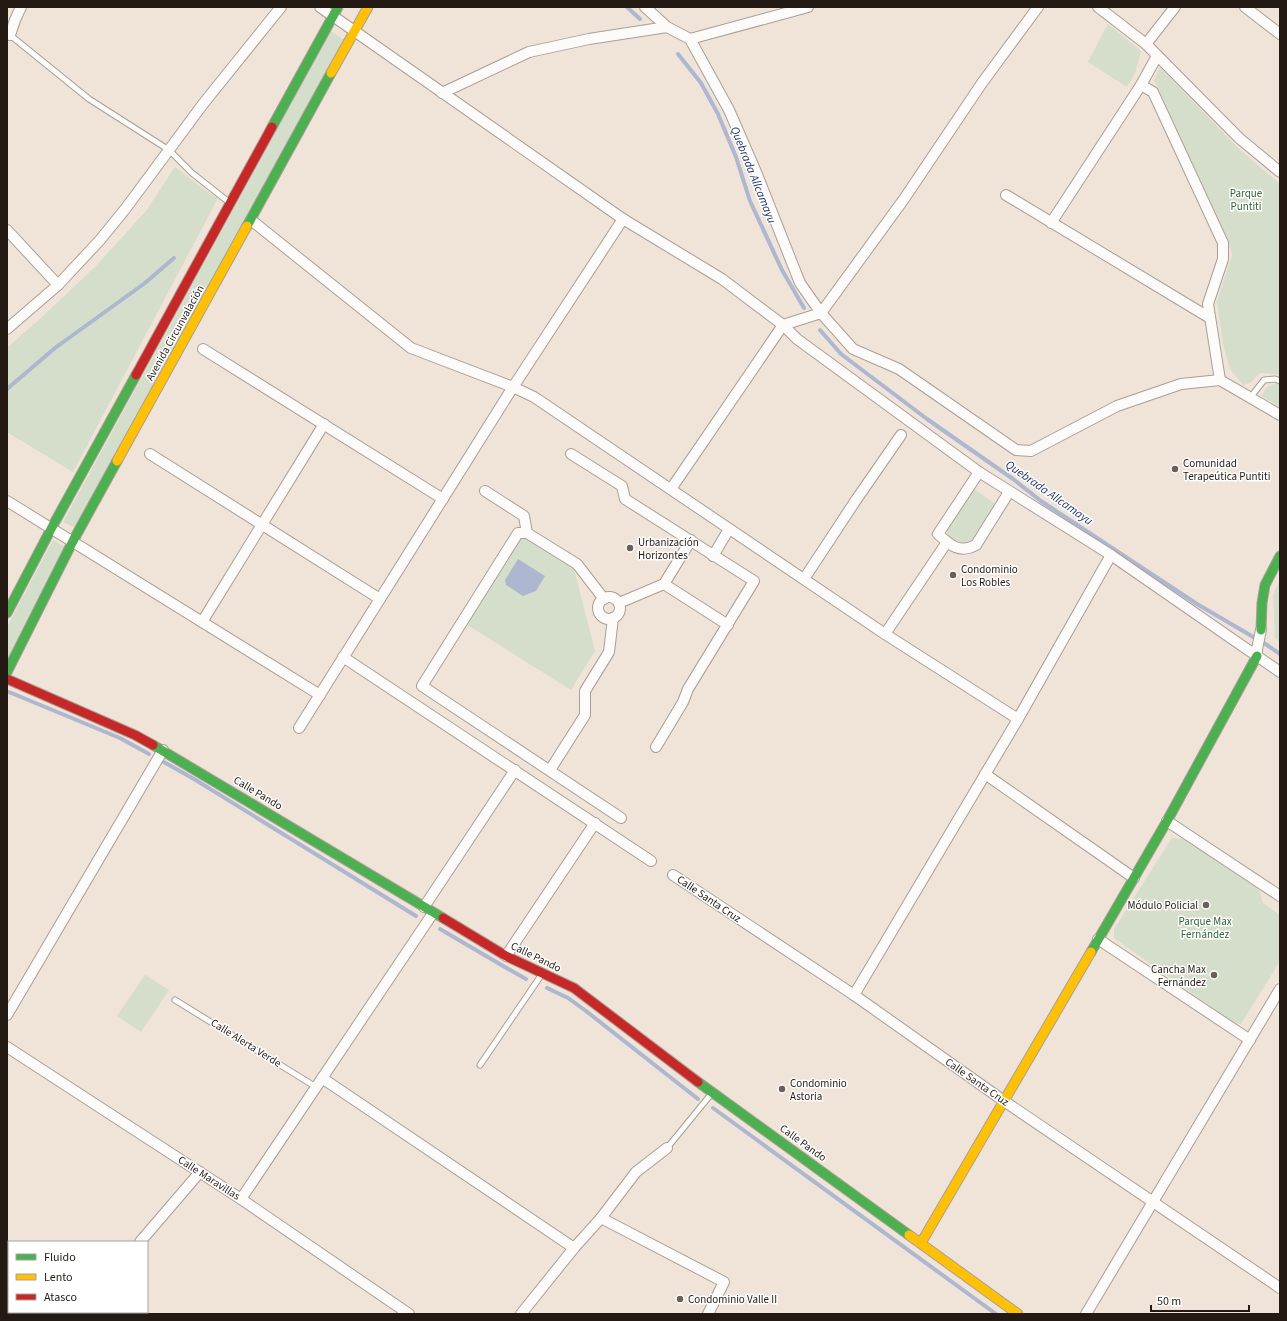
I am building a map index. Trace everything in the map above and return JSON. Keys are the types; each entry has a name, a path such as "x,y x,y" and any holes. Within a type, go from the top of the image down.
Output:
{"street":[{"path":"10,35 21,7"},
{"path":"7,329 58,285 100,240 126,208 203,104 281,7"},
{"path":"320,7 336,11 354,31 623,219 722,279 783,325 797,339 979,472 1111,554 1257,653 1280,672"},
{"name":"Avenida Circunvalación","path":"7,672 73,542 368,7"},
{"path":"645,7 666,27 690,39 729,110 756,172 800,283 822,313 853,349 899,369 1016,450 1031,451 1117,406 1181,384 1220,380 1280,415"},
{"path":"690,39 808,7"},
{"path":"671,489 783,325 822,313 904,199 982,83 1038,7"},
{"path":"1098,7 1146,44 1239,138 1280,172"},
{"path":"1146,44 1175,7"},
{"path":"1244,7 1280,34"},
{"name":"Avenida Circunvalación","path":"7,613 51,529 336,11"},
{"path":"442,93 529,52 589,39 666,27"},
{"path":"1051,223 1141,85 1157,56"},
{"path":"1141,85 1153,92 1223,243 1223,259 1208,304 1220,380"},
{"path":"1006,195 1210,318"},
{"path":"299,728 513,387 623,219"},
{"path":"251,220 410,348 513,387 534,397 885,634 1018,719"},
{"path":"7,230 58,285"},
{"path":"203,349 443,499"},
{"path":"202,622 324,424"},
{"path":"804,579 901,435"},
{"path":"150,454 380,599"},
{"path":"572,454 622,486 625,499 692,540 713,556 754,581 688,688 683,702 656,747"},
{"path":"979,472 938,534 954,547 969,549 976,545 1010,492"},
{"path":"485,491 524,516 527,533"},
{"path":"7,501 320,695"},
{"path":"713,556 729,529"},
{"path":"604,598 577,564 527,533 518,533 422,686 621,818"},
{"path":"619,603 664,584 692,540"},
{"path":"885,634 947,542"},
{"path":"854,995 1018,719 1111,554"},
{"path":"921,1243 1167,821 1257,653 1261,630 1262,603 1265,585 1280,556"},
{"path":"664,584 728,625"},
{"path":"604,598 614,598 619,603 619,613 613,618 606,618 599,611 599,604 604,598"},
{"path":"550,770 585,715 585,691 609,652 613,618"},
{"path":"343,657 651,861"},
{"name":"Calle Pando","path":"7,679 135,735 163,750 506,956 574,988 712,1093 1018,1314"},
{"path":"7,1015 163,750"},
{"path":"241,1199 319,1083 515,770"},
{"path":"985,774 1134,878"},
{"path":"1167,821 1280,896"},
{"path":"506,956 595,823"},
{"name":"Calle Santa Cruz","path":"673,875 854,995 1004,1101 1280,1288"},
{"path":"1098,939 1250,1040"},
{"path":"1086,1314 1280,989"},
{"name":"Calle Maravillas","path":"7,1047 241,1199 409,1314"},
{"path":"319,1083 574,1248"},
{"path":"521,1314 574,1248 602,1218 636,1172 667,1148"},
{"path":"141,1241 200,1172"},
{"path":"602,1218 724,1282 708,1314"}],"lane":[{"path":"10,35 89,99 169,150 192,173 230,204"},
{"path":"1250,398 1264,380 1275,379 1280,381"},
{"path":"480,1065 542,973"},
{"name":"Calle Alerta Verde","path":"175,1000 319,1083"},
{"path":"667,1148 712,1093"}],"green space":[{"path":"1108,24 1141,51 1135,73 1127,87 1088,62"},
{"path":"331,31 344,40 76,528 63,522"},
{"name":"Parque Puntiti","path":"1160,67 1238,148 1280,184 1280,376 1275,374 1260,373 1250,383 1243,385 1230,369 1223,344 1217,302 1232,255 1228,239 1154,80"},
{"path":"175,167 206,191 218,198 73,472 7,432 7,348 95,267 146,211"},
{"path":"1277,383 1280,385 1280,407 1261,396 1267,387"},
{"path":"973,488 995,504 970,544 958,543 951,539 947,533 947,528"},
{"path":"523,537 574,569 595,651 571,690 466,624 520,538"},
{"path":"53,540 65,547 7,661 7,627"},
{"path":"1280,580 1280,642 1275,638 1273,595"},
{"name":"Parque Max Fernández","path":"1172,838 1185,839 1259,890 1263,903 1280,915 1280,961 1241,1024 1234,1023 1114,938 1114,929"},
{"path":"145,975 169,990 141,1032 117,1016"}],"water":[{"path":"518,559 545,576 536,591 523,596 506,585 505,580"}],"waterway":[{"name":"Quebrada Allcamayu","path":"627,7 640,19"},
{"name":"Quebrada Allcamayu","path":"678,54 701,83 718,114 736,157 750,201 782,270 804,308"},
{"path":"7,389 55,348 145,283 174,258"},
{"name":"Quebrada Allcamayu","path":"820,330 841,354 927,419 1013,479 1041,501 1197,604 1280,654"},
{"path":"9,692 120,738 149,754"},
{"path":"162,761 194,779 416,916"},
{"path":"440,929 526,979"},
{"path":"547,988 568,998 586,1011 698,1099"},
{"path":"713,1108 996,1314"}],"traffic: fast":[{"path":"272,127 338,7"},
{"path":"247,226 331,73"},
{"path":"7,613 51,529 136,375"},
{"path":"7,672 73,541 117,461"},
{"path":"1261,630 1262,603 1265,585 1280,556"},
{"path":"1091,952 1167,821 1257,656"},
{"path":"153,745 443,918"},
{"path":"698,1082 909,1235"}],"traffic: slow":[{"path":"331,73 368,7"},
{"path":"117,461 247,226"},
{"path":"921,1243 1091,952"},
{"path":"909,1235 1018,1314"}],"traffic: jam":[{"path":"136,375 272,127"},
{"path":"7,679 135,735 153,745"},
{"path":"443,918 506,956 574,988 698,1082"}],"place":[{"name":"Comunidad Terapeútica Puntiti","path":"1175,469"},
{"name":"Urbanización Horizontes","path":"630,548"},
{"name":"Condominio Los Robles","path":"953,575"},
{"name":"Módulo Policial","path":"1206,905"},
{"name":"Cancha Max Fernández","path":"1214,975"},
{"name":"Condominio Astoria","path":"782,1089"},
{"name":"Condominio Valle II","path":"680,1299"}]}
